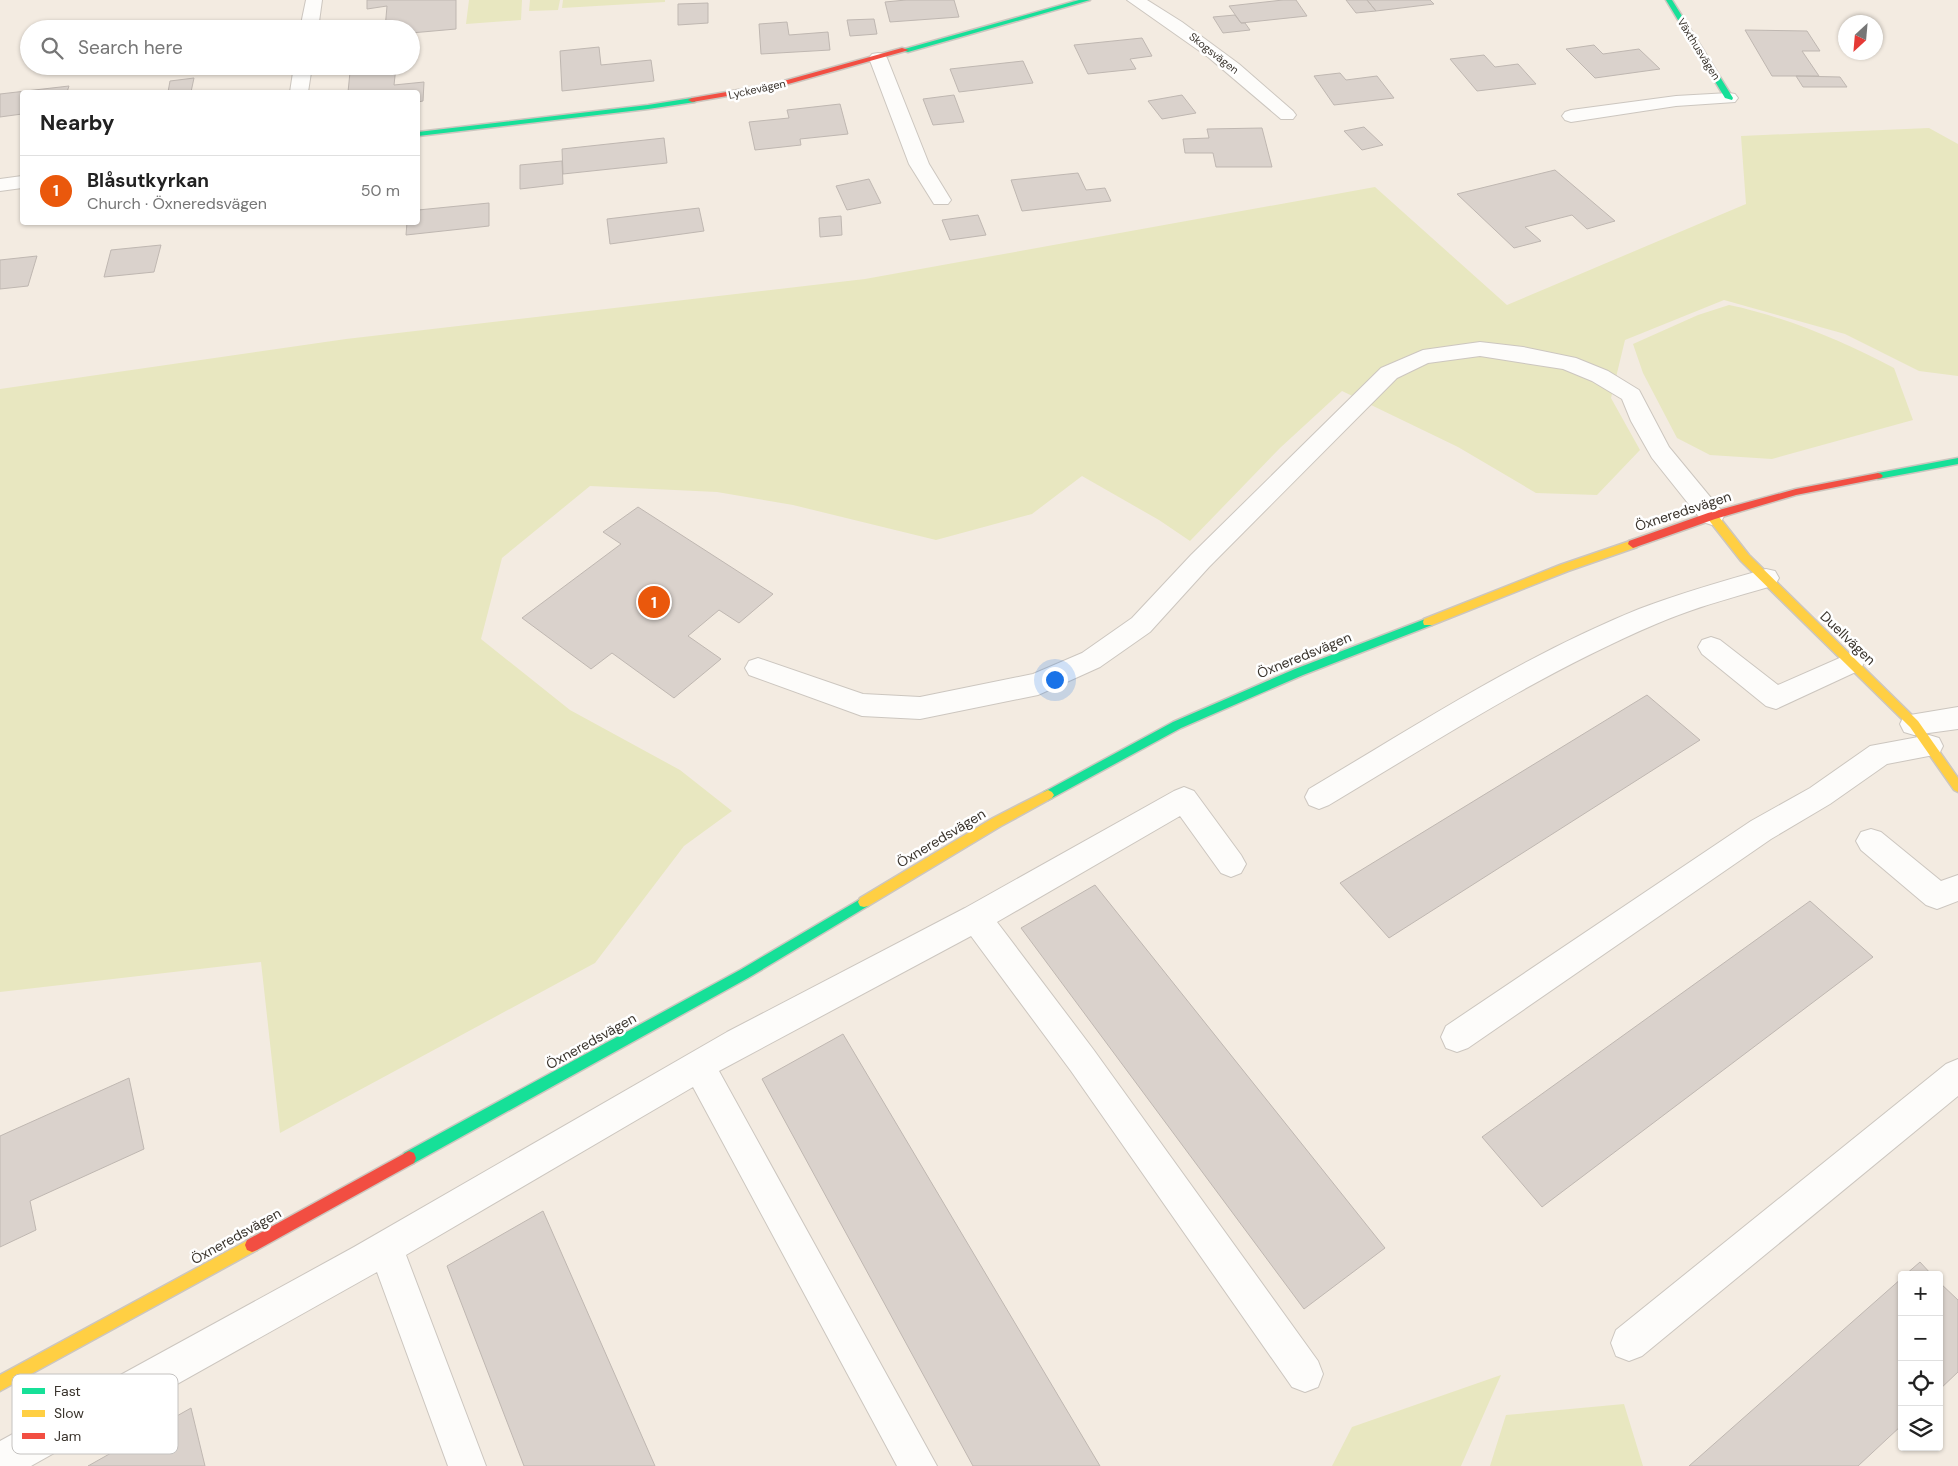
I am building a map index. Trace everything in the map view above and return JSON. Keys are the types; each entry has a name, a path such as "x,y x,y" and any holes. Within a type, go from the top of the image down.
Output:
{"street":[{"path":"311,20 314,0"},
{"name":"Lyckevägen","path":"420,134 719,97 774,86 1087,0"},
{"name":"Skogsvägen","path":"1135,0 1186,31 1235,69 1287,115"},
{"name":"Växthusvägen","path":"1670,0 1730,98"},
{"path":"878,58 919,164 941,200"},
{"path":"299,90 302,75"},
{"path":"1571,116 1676,101 1730,98"},
{"path":"0,185 20,182"},
{"path":"758,668 862,705 920,708 1038,684 1091,660 1141,625 1200,561 1389,373 1423,357 1480,349 1523,354 1568,363 1600,376 1631,395 1642,421 1660,452 1712,516"},
{"name":"Öxneredsvägen","path":"16,1374 744,974 997,822 1176,725 1299,672 1564,568 1712,516 1796,492 1958,461"},
{"name":"Duellvägen","path":"1712,516 1745,558 1922,735 1958,787"},
{"path":"1319,797 1527,676 1631,622 1732,586 1766,578"},
{"path":"1711,647 1776,698 1851,663"},
{"path":"1456,1037 1761,830 1820,796 1880,754 1958,718"},
{"path":"159,1374 386,1248 738,1043 976,918 1184,799 1231,864"},
{"path":"1871,841 1937,896 1958,888"},
{"path":"976,918 1082,1060 1305,1374"},
{"path":"699,1066 918,1466"},
{"path":"1628,1344 1958,1075"},
{"path":"386,1248 467,1466"},
{"name":"Öxneredsvägen","path":"0,1383 12,1376"},
{"path":"0,1462 14,1454"}],"green space":[{"path":"469,0 522,0 521,20 466,24"},
{"path":"530,0 560,0 558,10 529,11"},
{"path":"563,0 665,0 665,2 562,8"},
{"path":"1929,128 1958,144 1958,376 1919,371 1845,334 1724,300 1625,340 1611,398 1640,450 1597,495 1536,493 1458,447 1342,391 1280,448 1190,541 1159,520 1082,476 1032,514 936,540 793,505 717,492 590,486 502,558 481,639 570,710 680,770 732,811 684,846 595,963 280,1133 261,962 0,992 0,389 346,339 865,279 1375,187 1507,305 1746,204 1741,136"},
{"path":"1729,305 1772,316 1814,331 1894,368 1913,420 1772,459 1710,455 1677,438 1643,373 1633,344 1698,315"},
{"path":"1501,1375 1461,1466 1332,1466 1352,1427"},
{"path":"1624,1404 1643,1466 1490,1466 1506,1415"}],"building":[{"path":"367,0 456,0 456,29 420,32 420,20 386,20 387,6 367,9"},
{"path":"954,0 959,17 890,22 885,2"},
{"path":"1296,0 1307,16 1241,23 1229,6"},
{"path":"1346,0 1367,0 1376,11 1356,13"},
{"path":"1367,0 1430,0 1434,4 1376,11"},
{"path":"708,3 708,23 678,25 678,4"},
{"path":"1235,15 1250,30 1223,33 1213,17"},
{"path":"874,19 877,34 850,36 847,20"},
{"path":"787,22 789,35 828,32 830,50 761,54 759,24"},
{"path":"1745,30 1807,31 1820,51 1802,51 1819,76 1772,76"},
{"path":"1142,38 1152,56 1130,59 1136,69 1088,74 1074,45"},
{"path":"1594,45 1603,54 1639,49 1660,69 1595,78 1566,49"},
{"path":"599,47 601,65 651,60 654,81 562,91 560,51"},
{"path":"1484,55 1495,67 1518,64 1536,84 1477,91 1450,59"},
{"path":"1023,61 1033,83 959,92 950,69"},
{"path":"1340,73 1346,80 1377,76 1394,98 1334,105 1314,76"},
{"path":"350,75 395,75 394,85 424,82 423,101 420,102 420,90 348,90"},
{"path":"1796,76 1840,77 1847,87 1803,87"},
{"path":"194,78 191,90 168,90 170,81"},
{"path":"69,86 68,90 34,90"},
{"path":"20,92 20,114 0,117 0,94"},
{"path":"954,95 964,122 933,125 923,99"},
{"path":"1182,95 1196,113 1162,119 1148,101"},
{"path":"840,104 848,134 800,139 801,145 755,150 749,122 789,118 787,110"},
{"path":"1364,127 1383,145 1362,150 1344,131"},
{"path":"1262,128 1272,167 1216,167 1213,153 1185,153 1183,139 1209,138 1207,129"},
{"path":"664,138 667,163 563,174 562,149"},
{"path":"562,161 563,184 520,189 520,165"},
{"path":"1555,170 1615,221 1587,229 1572,215 1525,227 1541,241 1514,248 1457,194"},
{"path":"1078,173 1086,190 1105,188 1111,201 1022,211 1011,180"},
{"path":"869,179 881,203 847,210 836,186"},
{"path":"489,203 489,226 406,235 407,225 420,225 420,210"},
{"path":"699,208 704,231 610,244 607,219"},
{"path":"978,215 986,235 950,240 942,220"},
{"path":"841,216 842,235 820,237 819,218"},
{"path":"161,245 154,272 104,277 111,250"},
{"path":"37,256 28,286 0,289 0,260"},
{"path":"638,507 773,594 739,623 719,610 688,636 721,659 674,698 612,653 591,669 522,618 621,544 603,532"},
{"path":"1647,695 1700,740 1389,938 1340,883"},
{"path":"1095,885 1385,1248 1304,1309 1021,928"},
{"path":"1810,901 1873,957 1542,1207 1482,1137"},
{"path":"843,1034 1100,1466 973,1466 762,1079"},
{"path":"129,1078 144,1149 30,1201 36,1230 0,1247 0,1136"},
{"path":"543,1211 655,1466 524,1466 447,1266"},
{"path":"1920,1262 1928,1271 1910,1271"},
{"path":"1898,1282 1898,1429 1858,1466 1689,1466"},
{"path":"1943,1286 1958,1300 1958,1372 1943,1386"},
{"path":"191,1408 205,1466 88,1466 109,1454 178,1454 178,1415"}],"traffic: fast":[{"path":"905,50 1087,0"},
{"path":"1669,0 1729,98"},
{"path":"420,134 648,107 692,100"},
{"path":"1878,476 1958,461"},
{"path":"1048,795 1177,725 1299,672 1428,622"},
{"path":"409,1158 744,974 864,902"}],"traffic: slow":[{"path":"1712,516 1745,558 1914,724 1958,787"},
{"path":"1428,622 1564,568 1633,544"},
{"path":"864,902 997,822 1048,795"},
{"path":"16,1374 252,1245"},
{"path":"0,1383 12,1376"}],"traffic: jam":[{"path":"692,100 774,86 905,50"},
{"path":"1633,544 1712,516 1796,492 1878,476"},
{"path":"252,1245 409,1158"}],"place":[{"name":"Blåsutkyrkan","path":"654,602"}]}
